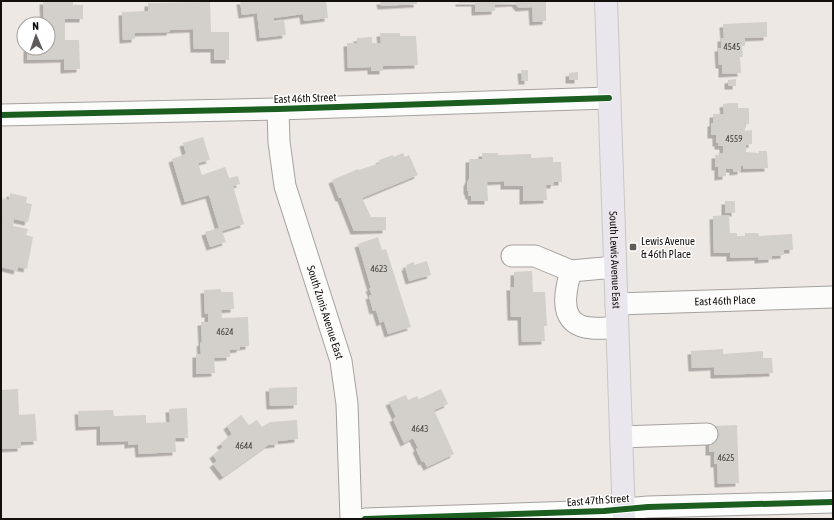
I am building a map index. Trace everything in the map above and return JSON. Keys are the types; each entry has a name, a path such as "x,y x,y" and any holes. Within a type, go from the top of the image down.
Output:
{"main road":[{"name":"South Lewis Avenue East","path":"606,1 624,514"}],"street":[{"name":"East 46th Street","path":"1,115 278,109 609,98"},
{"name":"South Zunis Avenue East","path":"278,109 279,142 285,186 341,361 347,404 351,519"},
{"path":"512,256 535,256 572,271 615,267"},
{"path":"572,271 567,285 565,299 566,310 570,318 576,324 591,328 617,327"},
{"name":"East 46th Place","path":"616,304 833,297"},
{"path":"621,437 707,434"},
{"name":"East 47th Street","path":"364,519 604,511 624,514 648,507 833,502"}],"building":[{"path":"43,1 73,1 73,5 83,5 83,19 65,19 65,40 79,40 80,69 64,70 64,59 27,60 27,56 56,56 56,16 44,16"},
{"path":"240,1 326,1 328,18 304,21 303,14 274,18 274,22 284,20 286,35 260,38 257,13 242,15"},
{"path":"380,1 417,1 417,4 381,6"},
{"path":"459,1 546,1 546,21 533,22 532,7 519,8 515,3 495,4 495,11 475,12 475,3 459,3"},
{"path":"210,2 211,32 229,32 229,60 214,60 214,49 194,49 193,29 170,30 170,32 135,33 135,39 123,40 122,12 148,11 148,3"},
{"path":"767,22 767,37 745,38 745,46 742,46 743,57 740,57 741,73 722,74 722,65 719,65 718,48 721,48 721,38 724,38 723,24"},
{"path":"380,33 400,33 400,36 416,36 418,65 383,66 383,71 371,71 371,67 348,68 347,43 357,43 357,38 372,37 372,43 381,43"},
{"path":"521,70 528,70 528,81 522,81"},
{"path":"578,72 578,80 569,80 569,73"},
{"path":"736,79 736,86 728,86 728,80"},
{"path":"738,103 738,108 749,108 749,124 745,124 745,131 752,130 752,144 746,145 746,152 759,153 759,151 767,151 768,168 743,169 743,166 741,166 741,171 733,172 733,169 726,169 726,176 718,177 718,167 715,167 715,155 720,155 720,153 723,153 723,146 718,146 718,143 716,143 716,135 711,135 711,123 713,123 713,114 724,114 723,104"},
{"path":"203,137 210,160 198,163 202,175 225,167 229,178 238,176 240,184 233,186 244,224 222,231 226,242 210,247 205,232 219,228 209,195 185,202 172,159 186,154 183,143"},
{"path":"403,153 405,157 409,155 418,175 362,198 371,217 386,217 386,230 354,231 332,180 358,169 359,170 380,163 379,160 393,155 394,157"},
{"path":"482,153 498,153 498,155 531,154 531,158 553,157 553,162 561,162 562,182 554,182 554,185 546,185 547,200 523,201 523,186 504,186 504,181 487,182 488,201 471,201 471,196 469,196 467,191 467,183 469,179 469,159 482,159"},
{"path":"10,193 27,197 26,203 32,204 28,222 14,219 13,226 28,229 26,235 33,237 27,269 18,267 17,271 1,267 1,226 3,218 1,218 1,198 9,200"},
{"path":"725,201 735,201 735,213 725,213"},
{"path":"729,215 730,233 737,233 737,236 745,236 745,233 758,233 759,236 792,234 793,250 784,250 784,255 772,256 772,259 758,260 758,257 730,258 730,253 714,253 713,216"},
{"path":"378,237 382,250 386,249 411,327 388,334 384,321 380,323 376,310 373,311 369,296 372,295 369,288 371,288 358,244"},
{"path":"427,261 431,275 409,281 405,267 407,267 406,265 414,262 414,265"},
{"path":"532,271 533,292 545,292 547,326 544,326 545,341 522,342 521,317 511,317 510,287 514,287 514,272"},
{"path":"221,289 221,292 233,292 234,309 221,310 222,318 248,317 249,346 230,350 230,357 214,358 215,373 196,374 196,354 201,354 201,322 208,322 208,314 205,314 204,290"},
{"path":"723,349 723,354 763,351 763,358 772,358 773,373 714,375 714,367 692,368 691,351"},
{"path":"297,387 297,405 270,406 269,388"},
{"path":"18,389 19,415 35,414 37,441 21,442 21,448 1,449 1,390"},
{"path":"441,389 448,404 434,410 454,454 427,467 424,461 422,462 413,438 404,443 393,419 396,417 389,402 406,395 408,400 417,396 419,399"},
{"path":"187,408 188,438 175,438 176,452 139,454 138,444 128,445 128,441 100,442 100,426 79,427 78,411 113,410 114,416 146,415 146,423 170,422 169,409"},
{"path":"241,415 249,425 257,420 262,427 270,422 297,420 298,439 278,441 278,444 268,445 223,477 213,464 217,461 213,455 223,447 220,444 232,434 227,426"},
{"path":"737,425 739,483 718,484 717,464 714,464 714,452 709,452 711,426"}],"cycle path":[{"path":"1,115 278,109 609,98"},
{"path":"365,519 604,511 648,507 833,502"}],"place":[{"name":"Lewis Avenue & 46th Place","path":"633,247"}]}
